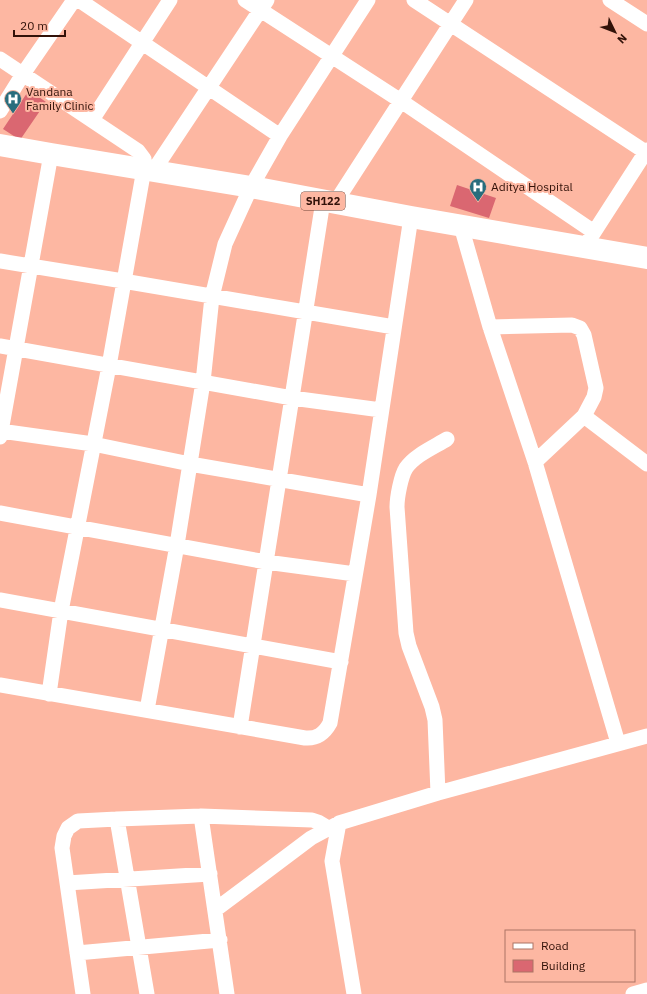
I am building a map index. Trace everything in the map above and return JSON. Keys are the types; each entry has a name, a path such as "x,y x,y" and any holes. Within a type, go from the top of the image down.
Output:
{"main road":[{"name":"SH122","path":"0,145 251,187 461,226 589,239 647,258"}],"street":[{"path":"0,111 23,74 74,0"},
{"path":"79,0 280,136"},
{"path":"92,120 170,0"},
{"path":"245,0 264,5 332,56 401,101 589,239 646,151 414,0"},
{"path":"147,710 163,629 203,382 212,297 225,244 251,187 280,136 368,0"},
{"path":"240,727 305,312 329,202 401,101 466,0"},
{"path":"610,0 647,24"},
{"path":"50,694 61,611 109,366 123,281 149,170 209,88 264,5"},
{"path":"0,59 138,151 149,170"},
{"path":"51,154 0,433 93,444 190,464 369,495"},
{"path":"0,685 305,738 313,739 327,729 330,723 341,662 369,495 411,217"},
{"path":"461,226 490,326 535,462 618,743"},
{"path":"0,261 394,327"},
{"path":"490,326 572,325 580,328 584,335 596,388 594,398 584,416 535,462"},
{"path":"0,346 292,398 381,410"},
{"path":"584,416 647,464"},
{"path":"438,793 435,720 432,707 409,646 406,633 397,496 406,468 415,459 447,439"},
{"path":"0,513 266,562 355,574"},
{"path":"0,600 341,662"},
{"path":"216,910 311,838 333,825 438,793 647,736"},
{"path":"83,994 62,848 64,836 68,828 78,821 117,818 201,816 312,820 333,825"},
{"path":"201,816 216,910 227,994"},
{"path":"117,818 147,994"},
{"path":"333,825 332,861 354,994"},
{"path":"67,883 210,874"},
{"path":"77,953 220,940"},
{"path":"633,994 647,990"}],"building":[{"path":"29,90 46,102 20,140 3,129"},
{"path":"457,185 496,198 489,218 450,206"}],"place":[{"name":"Vandana Family Clinic","path":"13,114"},
{"name":"Aditya Hospital","path":"478,202"}]}
